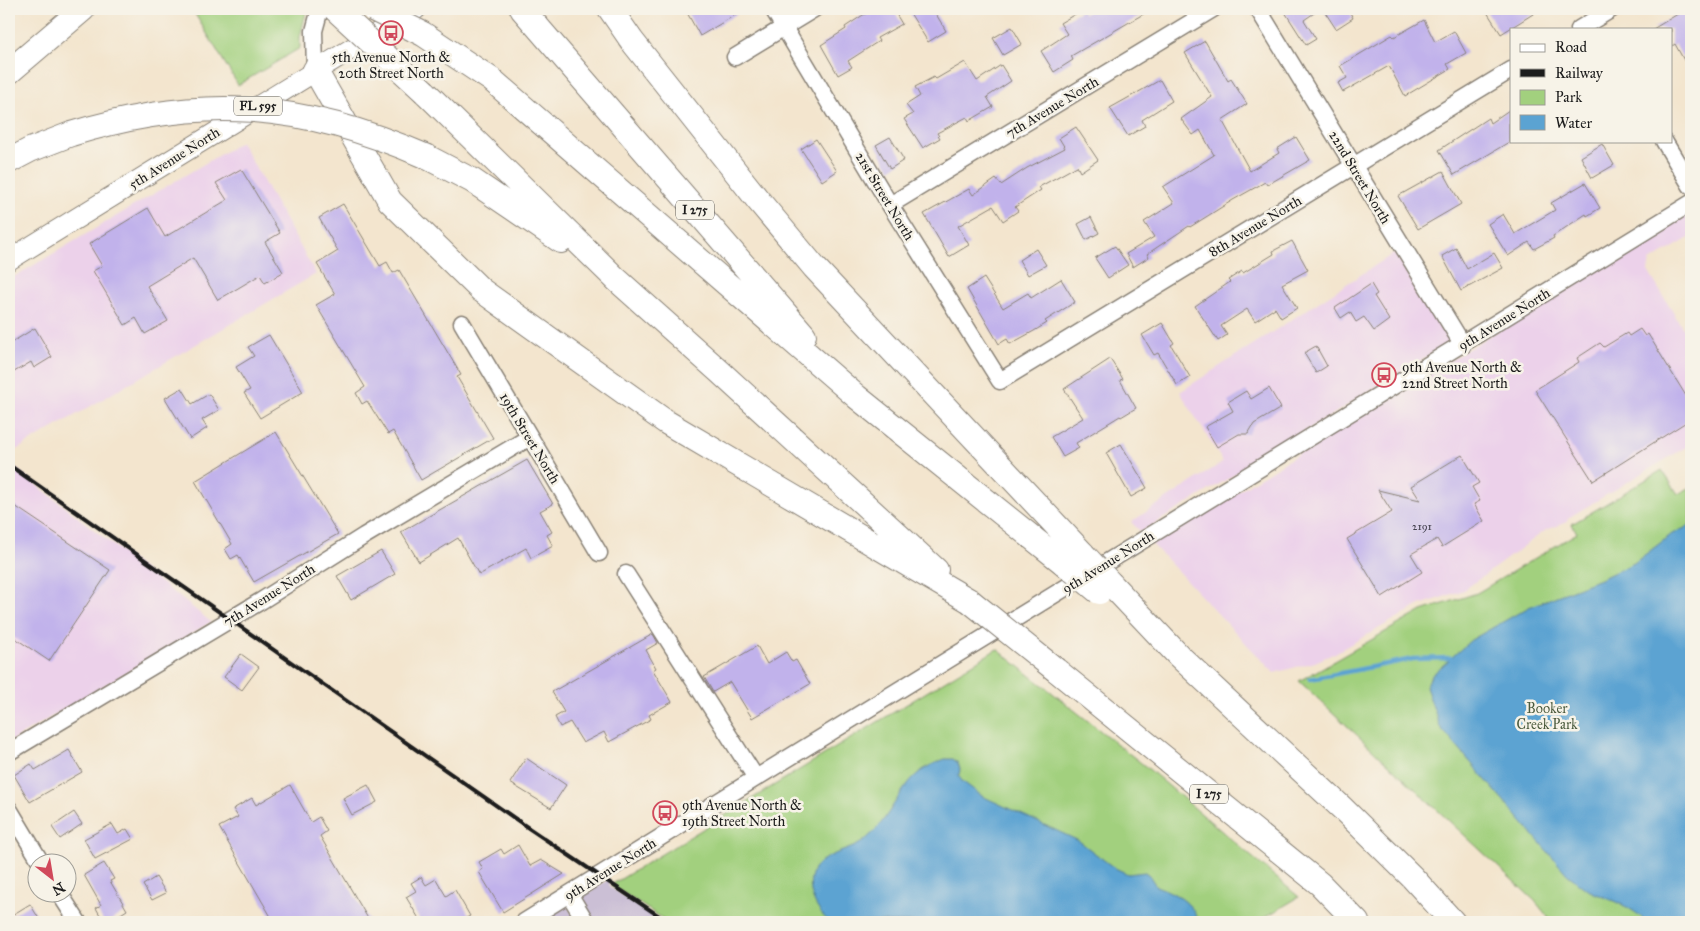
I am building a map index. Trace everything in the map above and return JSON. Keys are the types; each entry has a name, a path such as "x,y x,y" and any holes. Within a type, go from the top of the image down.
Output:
{"highway":[{"path":"9,72 83,9"},
{"name":"I 275","path":"335,9 425,92 616,279 970,601 1320,884 1357,922"},
{"path":"373,9 424,34 492,80 857,397"},
{"path":"610,9 632,41 758,200 814,267 1074,559"},
{"name":"I 275","path":"528,16 857,397 1074,559 1342,808 1412,877 1453,922"},
{"path":"315,70 390,201 480,290 666,422 970,601"},
{"path":"9,161 30,150 71,134 110,122 145,115 179,110 245,108 282,112 317,119 390,141 426,157 473,181 616,279"}],"main road":[{"name":"5th Avenue North","path":"9,260 416,9"}],"street":[{"path":"315,70 314,31 320,9"},
{"name":"21st Street North","path":"773,9 890,205 1000,381"},
{"path":"735,57 814,9"},
{"name":"7th Avenue North","path":"890,205 1213,9"},
{"name":"22nd Street North","path":"1258,9 1462,344"},
{"path":"1587,22 1612,9"},
{"name":"8th Avenue North","path":"1000,381 1510,71"},
{"path":"1665,142 1691,186"},
{"name":"9th Avenue North","path":"524,922 1691,203"},
{"name":"19th Street North","path":"462,323 599,553"},
{"name":"7th Avenue North","path":"9,752 530,437"},
{"path":"626,574 756,778"},
{"path":"9,809 36,854"},
{"path":"569,894 586,922"},
{"path":"66,904 78,922"}],"shaded area":[{"path":"241,142 316,274 9,454 9,280"},
{"path":"1691,212 1691,237 1650,261 1648,271 1691,342 1691,444 1568,518 1567,522 1546,530 1464,590 1420,605 1335,653 1315,662 1274,673 1152,544"},
{"path":"1396,252 1452,341 1141,532 1131,522 1223,462 1180,392"},
{"path":"9,463 211,622 9,742"},
{"path":"609,879 610,887 662,922 595,922 580,898"},
{"path":"567,905 578,922 557,922 551,915"}],"green space":[{"path":"192,9 307,9 300,37 300,48 238,85"},
{"name":"Booker Creek Park","path":"1662,470 1678,494 1691,487 1691,922 1552,922 1535,901 1299,681 1422,611 1477,593 1577,533 1572,524"},
{"path":"997,649 1150,770 1299,897 1257,922 668,922 611,885"}],"water":[{"name":"Booker Creek Park","path":"1691,525 1691,922 1646,922 1628,908 1589,890 1567,874 1440,727 1426,687 1431,676 1471,640 1529,607 1600,579 1634,563 1672,534"},
{"path":"945,759 953,759 958,763 960,769 959,776 962,781 982,796 1079,841 1113,867 1128,874 1145,872 1156,886 1176,895 1188,904 1196,915 1198,922 830,922 818,909 811,891 810,884 814,869 826,858 858,845 865,840 879,826 912,779 927,767"}],"building":[{"path":"685,9 745,9 700,36"},
{"path":"877,9 893,9 902,24 877,38 879,41 848,61 852,67 838,75 821,45 846,29 845,27 863,15"},
{"path":"918,9 933,9 946,31 928,42 910,13"},
{"path":"1093,9 1152,9 1071,56 1073,60 1054,72 1041,51 1067,34 1060,23 1082,10 1084,14"},
{"path":"1283,9 1320,9 1304,20 1316,39 1306,45"},
{"path":"1323,9 1348,9 1353,18 1336,29"},
{"path":"1485,9 1541,9 1510,28 1501,34"},
{"path":"1686,9 1691,9 1691,73 1675,44 1672,46 1672,28 1655,28"},
{"path":"1424,20 1435,42 1454,31 1466,53 1447,64 1450,69 1405,96 1389,66 1343,92 1338,83 1347,78 1340,66 1392,35 1394,37"},
{"path":"1012,27 1022,44 1003,55 993,38"},
{"path":"1205,41 1228,81 1231,79 1247,104 1222,120 1250,171 1279,153 1277,149 1296,137 1310,160 1267,185 1265,182 1189,226 1147,254 1149,257 1133,267 1126,254 1154,237 1144,222 1174,203 1163,187 1214,155 1200,130 1193,135 1181,119 1212,97 1185,53"},
{"path":"965,62 977,81 1001,65 1011,81 987,97 993,107 969,121 967,117 937,133 940,138 923,148 904,119 913,114 906,105 920,96 915,87 934,77 936,79"},
{"path":"1160,80 1172,101 1142,120 1145,126 1128,136 1110,108"},
{"path":"1509,110 1509,142 1454,175 1439,150 1488,118 1490,123"},
{"path":"1076,127 1098,160 1080,172 1077,166 1039,187 1041,190 1015,207 1018,211 1003,221 993,206 958,226 969,245 949,257 924,214 969,189 973,195 996,179 1001,185 1027,168 1065,148 1059,138"},
{"path":"890,137 904,160 890,169 876,145"},
{"path":"816,139 837,171 822,181 801,149"},
{"path":"1602,144 1614,165 1592,178 1581,157"},
{"path":"241,169 280,233 265,242 283,272 265,283 260,275 218,300 193,258 147,286 168,321 145,334 136,318 125,325 93,271 102,266 89,244 148,208 165,237 227,200 216,183"},
{"path":"1443,171 1461,204 1418,229 1398,196"},
{"path":"1585,183 1600,208 1587,216 1586,214 1553,236 1554,238 1534,249 1529,242 1508,256 1488,224 1503,214 1515,234 1555,210 1551,203"},
{"path":"343,204 380,266 387,262 393,273 399,270 461,375 457,377 493,438 421,480 393,431 388,434 367,401 362,404 356,393 365,387 316,305 335,294 317,264 338,251 319,218"},
{"path":"1091,217 1099,233 1086,240 1078,224"},
{"path":"1292,241 1308,270 1282,284 1297,308 1281,318 1275,308 1255,321 1247,309 1221,326 1227,335 1218,341 1195,306 1230,282 1228,280 1242,271 1243,273 1274,254 1273,251"},
{"path":"1115,246 1128,265 1108,278 1095,258"},
{"path":"1456,248 1467,269 1494,253 1503,268 1461,291 1442,256"},
{"path":"1036,249 1046,265 1028,275 1019,260"},
{"path":"984,278 1003,308 1028,293 1031,298 1061,279 1075,302 1045,321 1047,323 1034,331 1010,344 1007,339 999,344 967,289"},
{"path":"1371,284 1377,294 1374,296 1389,320 1374,331 1364,317 1356,322 1350,312 1341,318 1335,308"},
{"path":"1162,323 1174,343 1171,345 1190,377 1177,385 1158,353 1154,355 1142,335"},
{"path":"35,328 52,357 34,368 31,362 9,375 9,344"},
{"path":"1640,329 1645,336 1648,334 1691,404 1691,419 1593,481 1535,390 1579,362 1577,358 1600,343 1604,347 1627,333 1629,336"},
{"path":"269,335 303,392 260,418 244,393 250,390 236,367 254,356 248,347"},
{"path":"1316,346 1327,366 1316,373 1304,353"},
{"path":"1110,359 1123,379 1120,380 1136,408 1076,443 1079,448 1063,457 1051,437 1083,418 1064,389"},
{"path":"182,388 192,404 209,394 219,410 202,420 207,428 190,439 165,398"},
{"path":"1269,388 1281,408 1254,424 1248,434 1239,434 1217,447 1205,427 1233,411 1228,402 1246,391 1251,399"},
{"path":"276,432 338,534 254,582 238,555 231,559 225,549 232,544 195,481"},
{"path":"1121,444 1147,488 1131,497 1106,453"},
{"path":"1462,455 1479,483 1472,487 1480,501 1474,504 1484,521 1442,547 1437,539 1411,554 1422,572 1382,597 1347,539 1392,512 1378,490 1420,500 1411,486"},
{"path":"527,460 553,504 540,511 552,532 547,535 553,546 531,558 526,548 479,575 458,538 419,562 401,532"},
{"path":"9,502 110,570 49,661 9,634"},
{"path":"381,551 395,574 351,600 337,576"},
{"path":"653,634 658,643 646,650 656,668 653,670 672,702 649,715 651,719 609,742 604,732 583,743 570,722 560,727 555,717 564,712 552,692"},
{"path":"757,646 767,664 786,652 792,662 796,660 810,684 752,718 730,682 713,692 704,677"},
{"path":"241,654 259,667 242,690 224,677"},
{"path":"69,750 82,772 30,802 14,775 31,764 35,770"},
{"path":"526,758 566,785 551,808 510,783"},
{"path":"290,785 311,822 319,817 327,831 320,836 370,922 274,922 219,827 238,817 233,809 252,798 256,805"},
{"path":"368,785 377,802 352,815 343,798"},
{"path":"74,812 82,824 60,839 52,827"},
{"path":"112,824 118,834 127,829 133,839 95,859 84,839"},
{"path":"518,845 530,866 541,860 564,874 503,912 479,872 483,869 479,862 501,849 504,854"},
{"path":"104,863 114,879 110,881 127,910 108,922 104,922 96,908 101,905 84,875"},
{"path":"156,877 166,893 152,900 143,885"},
{"path":"421,877 426,885 436,879 446,896 455,890 470,916 459,922 421,922 406,897 416,891 411,883"},
{"path":"30,904 41,922 9,922 9,917"}],"waterway":[{"path":"1310,679 1413,659 1451,658"}],"railway":[{"path":"9,465 527,827 668,922"}],"place":[{"name":"5th Avenue North & 20th Street North","path":"391,33"},
{"name":"9th Avenue North & 22nd Street North","path":"1384,375"},
{"name":"9th Avenue North & 19th Street North","path":"665,813"}]}
